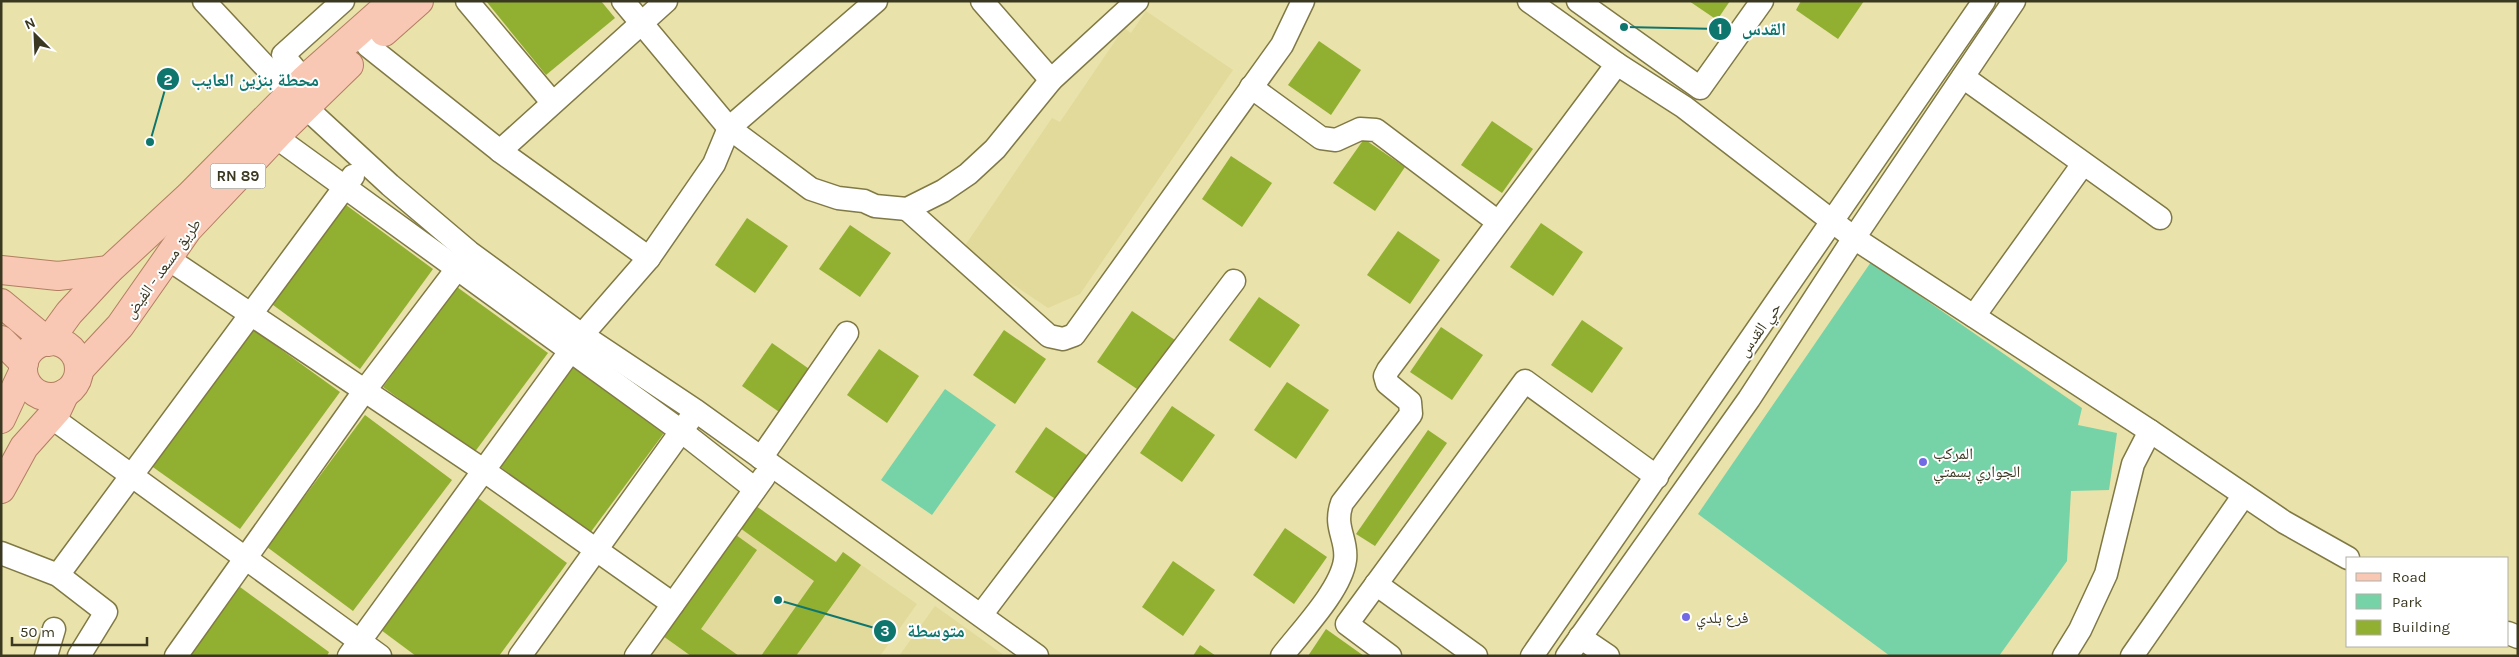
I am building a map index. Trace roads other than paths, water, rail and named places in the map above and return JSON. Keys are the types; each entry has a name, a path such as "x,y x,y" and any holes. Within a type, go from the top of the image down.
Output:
{"main road":[{"name":"طريق مسعد - الفيض","path":"1,489 24,447 51,418 65,393 77,379 79,370 120,326 188,229 267,131 300,94 393,1"},
{"name":"طريق مسعد - الفيض","path":"300,94 368,46 419,1"},
{"name":"طريق مسعد - الفيض","path":"1,420 33,347 48,342 68,314 109,270 189,196 267,131"},
{"path":"1,270 58,276 109,270"},
{"path":"1,303 48,342 60,342 68,346 74,353 79,370"},
{"path":"1,340 23,368 31,389 38,394 57,396 65,393"}],"street":[{"path":"204,1 300,94 363,161 463,260"},
{"path":"467,1 552,102"},
{"path":"623,1 729,128 811,189 838,198 864,201 875,206 908,209 944,191 968,174 995,149 1051,80 1137,1"},
{"path":"500,151 666,1"},
{"path":"354,648 576,343 648,258 698,183 714,164 729,128 876,1"},
{"path":"982,1 1051,80"},
{"path":"908,209 1049,336 1068,338 1078,331 1252,87 1291,30 1304,1"},
{"path":"1529,1 1616,64 1684,107 1832,223 1854,238 2150,431 2284,522 2346,557"},
{"path":"1578,1 1700,88"},
{"path":"1684,107 1700,88 1762,1"},
{"name":"حي القدس","path":"1532,656 1984,1"},
{"path":"1567,656 1749,399 1854,238 2014,1"},
{"path":"300,94 283,55 339,3"},
{"path":"368,46 500,151 648,258"},
{"path":"1282,656 1340,580 1346,558 1337,516 1342,503 1411,414 1410,402 1386,383 1388,370 1616,64"},
{"path":"1963,77 2160,218"},
{"path":"1252,87 1321,138 1336,140 1360,129 1368,128 1383,134 1498,222"},
{"path":"267,131 344,187 463,260 576,343 681,431 755,489"},
{"path":"58,575 363,161"},
{"path":"1974,316 2083,164"},
{"path":"167,258 483,470 673,604"},
{"path":"176,656 365,390 463,260"},
{"path":"981,616 1234,281"},
{"path":"636,656 755,489 767,462 847,333"},
{"path":"576,343 696,412 1037,656"},
{"path":"1390,656 1347,624 1525,381 1657,477"},
{"path":"520,656 696,412"},
{"path":"51,418 246,558 354,648 380,656"},
{"path":"2064,656 2080,630 2106,574 2133,464 2150,431"},
{"path":"2132,656 2244,495"},
{"path":"1,553 58,575 106,612 79,656"},
{"path":"1376,584 1476,656"},
{"path":"46,656 54,629"},
{"path":"1580,637 1608,656"}],"place":[{"name":"القدس","path":"1624,27"},
{"name":"محطة بنزين العايب","path":"150,142"},
{"name":"المركب الجواري بسمتي","path":"1923,462"},
{"name":"متوسطة","path":"778,600"},
{"name":"فرع بلدي","path":"1686,617"}]}
